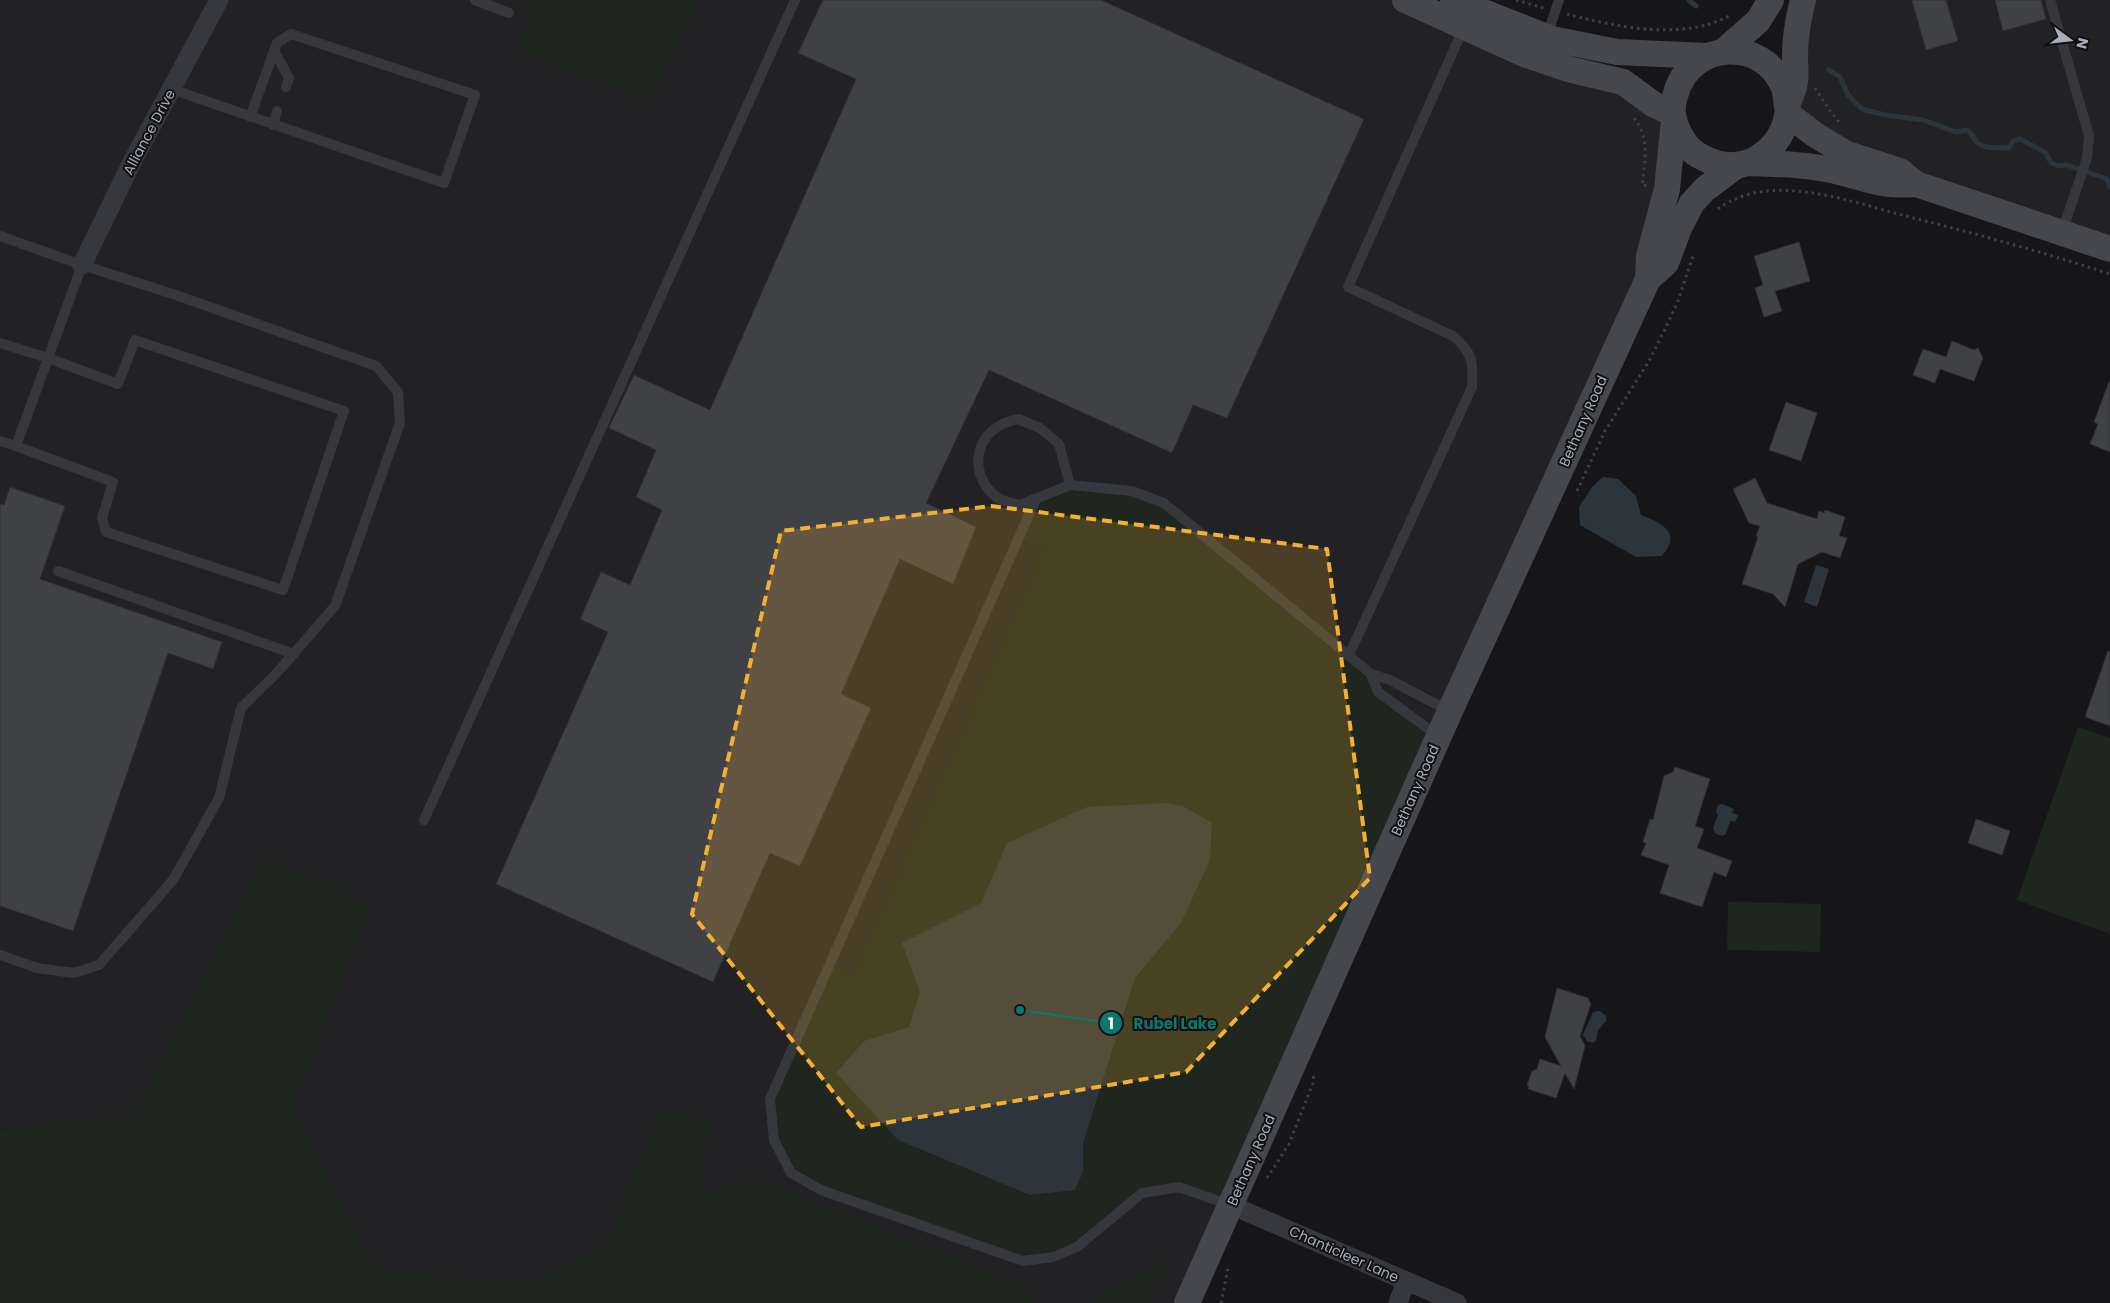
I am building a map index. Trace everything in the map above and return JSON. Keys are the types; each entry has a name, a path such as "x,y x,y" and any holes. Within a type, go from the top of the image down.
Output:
{"main road":[{"path":"1405,0 1463,11 1547,37 1617,52 1715,54 1743,52 1761,60 1775,72 1784,88 1788,110 1814,134 1845,153 1900,171 1916,184 2110,249"},
{"path":"1770,0 1758,21 1715,54 1690,67 1679,83 1673,117 1681,138 1694,153 1710,162 1812,167 1835,171 1874,183 1894,186 1916,184"},
{"path":"1741,164 1763,155 1776,142 1795,84 1797,27 1803,0"},
{"path":"1463,11 1544,62 1623,82 1673,117"},
{"name":"Bethany Road","path":"1187,1303 1450,711 1648,279 1649,256 1668,189 1673,117"},
{"name":"Bethany Road","path":"1648,279 1666,264 1679,228 1692,203 1705,189 1741,164"}],"street":[{"name":"Alliance Drive","path":"82,265 132,162 219,0"},
{"name":"Chanticleer Lane","path":"1231,1205 1457,1303"},
{"path":"1398,1303 1406,1281"}],"lane":[{"path":"475,0 509,13"},
{"path":"424,820 795,0"},
{"path":"1547,37 1558,0"},
{"path":"2050,0 2089,136 2087,158 2061,233"},
{"path":"1349,655 1472,387 1473,365 1466,347 1453,336 1348,287 1463,11"},
{"path":"171,89 250,117 444,183 475,95 291,34 277,43 250,117"},
{"path":"274,51 289,78 286,87"},
{"path":"273,124 277,111"},
{"path":"0,236 82,265 176,294 376,366 398,392 400,423 335,606 275,675 241,708 219,798 172,880 99,965 74,973 37,968 0,955"},
{"path":"16,446 82,265"},
{"path":"0,343 48,358 118,384 135,340 344,411 283,590 106,532 102,518 113,482 0,441"},
{"path":"1070,486 1059,444 1040,428 1018,419 999,426 984,440 977,462 982,483 999,498 1020,505 1070,486 1132,491 1164,503 1371,674 1390,680 1450,711"},
{"path":"1036,499 770,1099 774,1140 791,1173 821,1190 1023,1261 1053,1258 1077,1247 1142,1193 1179,1187 1231,1205"},
{"path":"58,570 294,654"},
{"path":"1371,674 1378,692 1439,737"}],"path":[{"path":"1516,0 1617,26 1652,29 1705,26 1730,16"},
{"path":"1631,114 1639,124 1644,136 1646,150 1642,185"},
{"path":"1715,211 1722,206 1751,194 1768,191 1809,194 1839,199 1954,229 2110,274"},
{"path":"1576,491 1605,431 1649,361 1667,326 1678,301 1696,246"},
{"path":"1266,1180 1289,1144 1313,1083 1315,1068"}],"highlighted area":[{"path":"991,506 1327,549 1370,878 1186,1072 861,1127 692,914 781,531"}],"shaded area":[{"path":"0,0 1406,0 1568,69 1674,120 1661,218 1186,1303 38,1303 133,1116 0,1129"},
{"path":"518,0 702,0 650,103 518,52 534,14"},
{"path":"1810,0 2110,0 2110,249 1916,184 1787,107"},
{"path":"1603,477 1618,479 1636,496 1641,515 1656,521 1667,530 1670,535 1670,541 1668,548 1662,556 1636,557 1580,525 1579,507 1592,487"},
{"path":"1070,485 1132,491 1164,503 1371,674 1378,692 1439,737 1231,1205 1179,1187 1142,1193 1077,1247 1023,1261 821,1190 791,1173 774,1140 770,1099 829,964 853,973 1043,550 1018,539 1036,499"},
{"path":"1816,565 1829,569 1817,607 1804,602"},
{"path":"2078,727 2110,738 2110,934 2017,900"},
{"path":"1166,803 1183,806 1212,823 1210,860 1181,923 1135,978 1083,1143 1083,1172 1075,1190 1030,1195 898,1140 836,1073 864,1041 909,1027 920,993 902,943 981,903 1007,843 1087,807"},
{"path":"1722,804 1734,809 1732,813 1738,815 1735,822 1730,821 1726,834 1722,836 1716,834 1713,828 1718,815 1716,811 1718,805"},
{"path":"265,858 333,885 370,907 292,1110 377,1271 536,1285 607,1242 661,1112 711,1120 698,1197 753,1178 1017,1283 1036,1303 0,1303 0,1129 134,1115"},
{"path":"1728,902 1821,904 1820,952 1727,950"},
{"path":"1600,1011 1606,1016 1606,1021 1598,1030 1596,1041 1593,1043 1587,1041 1583,1035 1593,1012"},
{"path":"1170,1259 1149,1303 1091,1303"}],"building":[{"path":"823,0 1101,0 1364,119 1227,418 1193,405 1172,453 989,370 926,503 976,527 953,584 900,559 841,694 871,708 800,866 770,853 713,982 496,884 608,632 580,619 601,572 630,585 662,510 636,497 656,450 609,428 634,375 710,410 856,79 798,53"},
{"path":"1912,0 1946,0 1958,41 1926,50"},
{"path":"1995,0 2041,0 2046,19 2003,31"},
{"path":"1799,242 1810,281 1775,291 1782,311 1764,317 1755,288 1763,285 1754,256"},
{"path":"1952,341 1974,350 1978,348 1983,358 1974,381 1940,369 1935,383 1913,375 1923,349 1946,357"},
{"path":"2109,382 2110,452 2090,444 2098,424 2094,422"},
{"path":"1786,402 1817,413 1801,461 1769,450"},
{"path":"1755,478 1767,503 1817,519 1819,511 1824,513 1825,510 1845,517 1839,536 1847,538 1840,558 1822,552 1798,564 1785,607 1773,594 1742,584 1760,526 1749,523 1733,489"},
{"path":"10,487 65,506 40,579 222,642 213,669 168,653 73,931 0,906 0,504 4,505"},
{"path":"2108,651 2110,652 2110,726 2085,717"},
{"path":"1675,767 1710,779 1695,826 1704,829 1697,848 1732,861 1726,877 1714,872 1702,907 1660,893 1669,865 1641,855 1646,843 1643,842 1650,819 1653,820 1664,776 1673,772"},
{"path":"1976,819 2010,831 2002,855 1968,843"},
{"path":"1557,988 1588,998 1591,1004 1580,1036 1585,1046 1574,1089 1565,1073 1556,1098 1528,1089 1529,1086 1527,1085 1532,1071 1537,1069 1540,1059 1561,1066 1545,1037"}],"waterway":[{"path":"1689,0 1696,6"},
{"path":"1829,70 1840,77 1848,95 1862,109 1885,115 1923,120 1956,132 1967,130 1978,143 1989,147 2009,148 2013,141 2020,139 2046,153 2051,163 2058,166 2067,165 2107,179 2110,187"}],"place":[{"name":"Rubel Lake","path":"1020,1010"}]}
